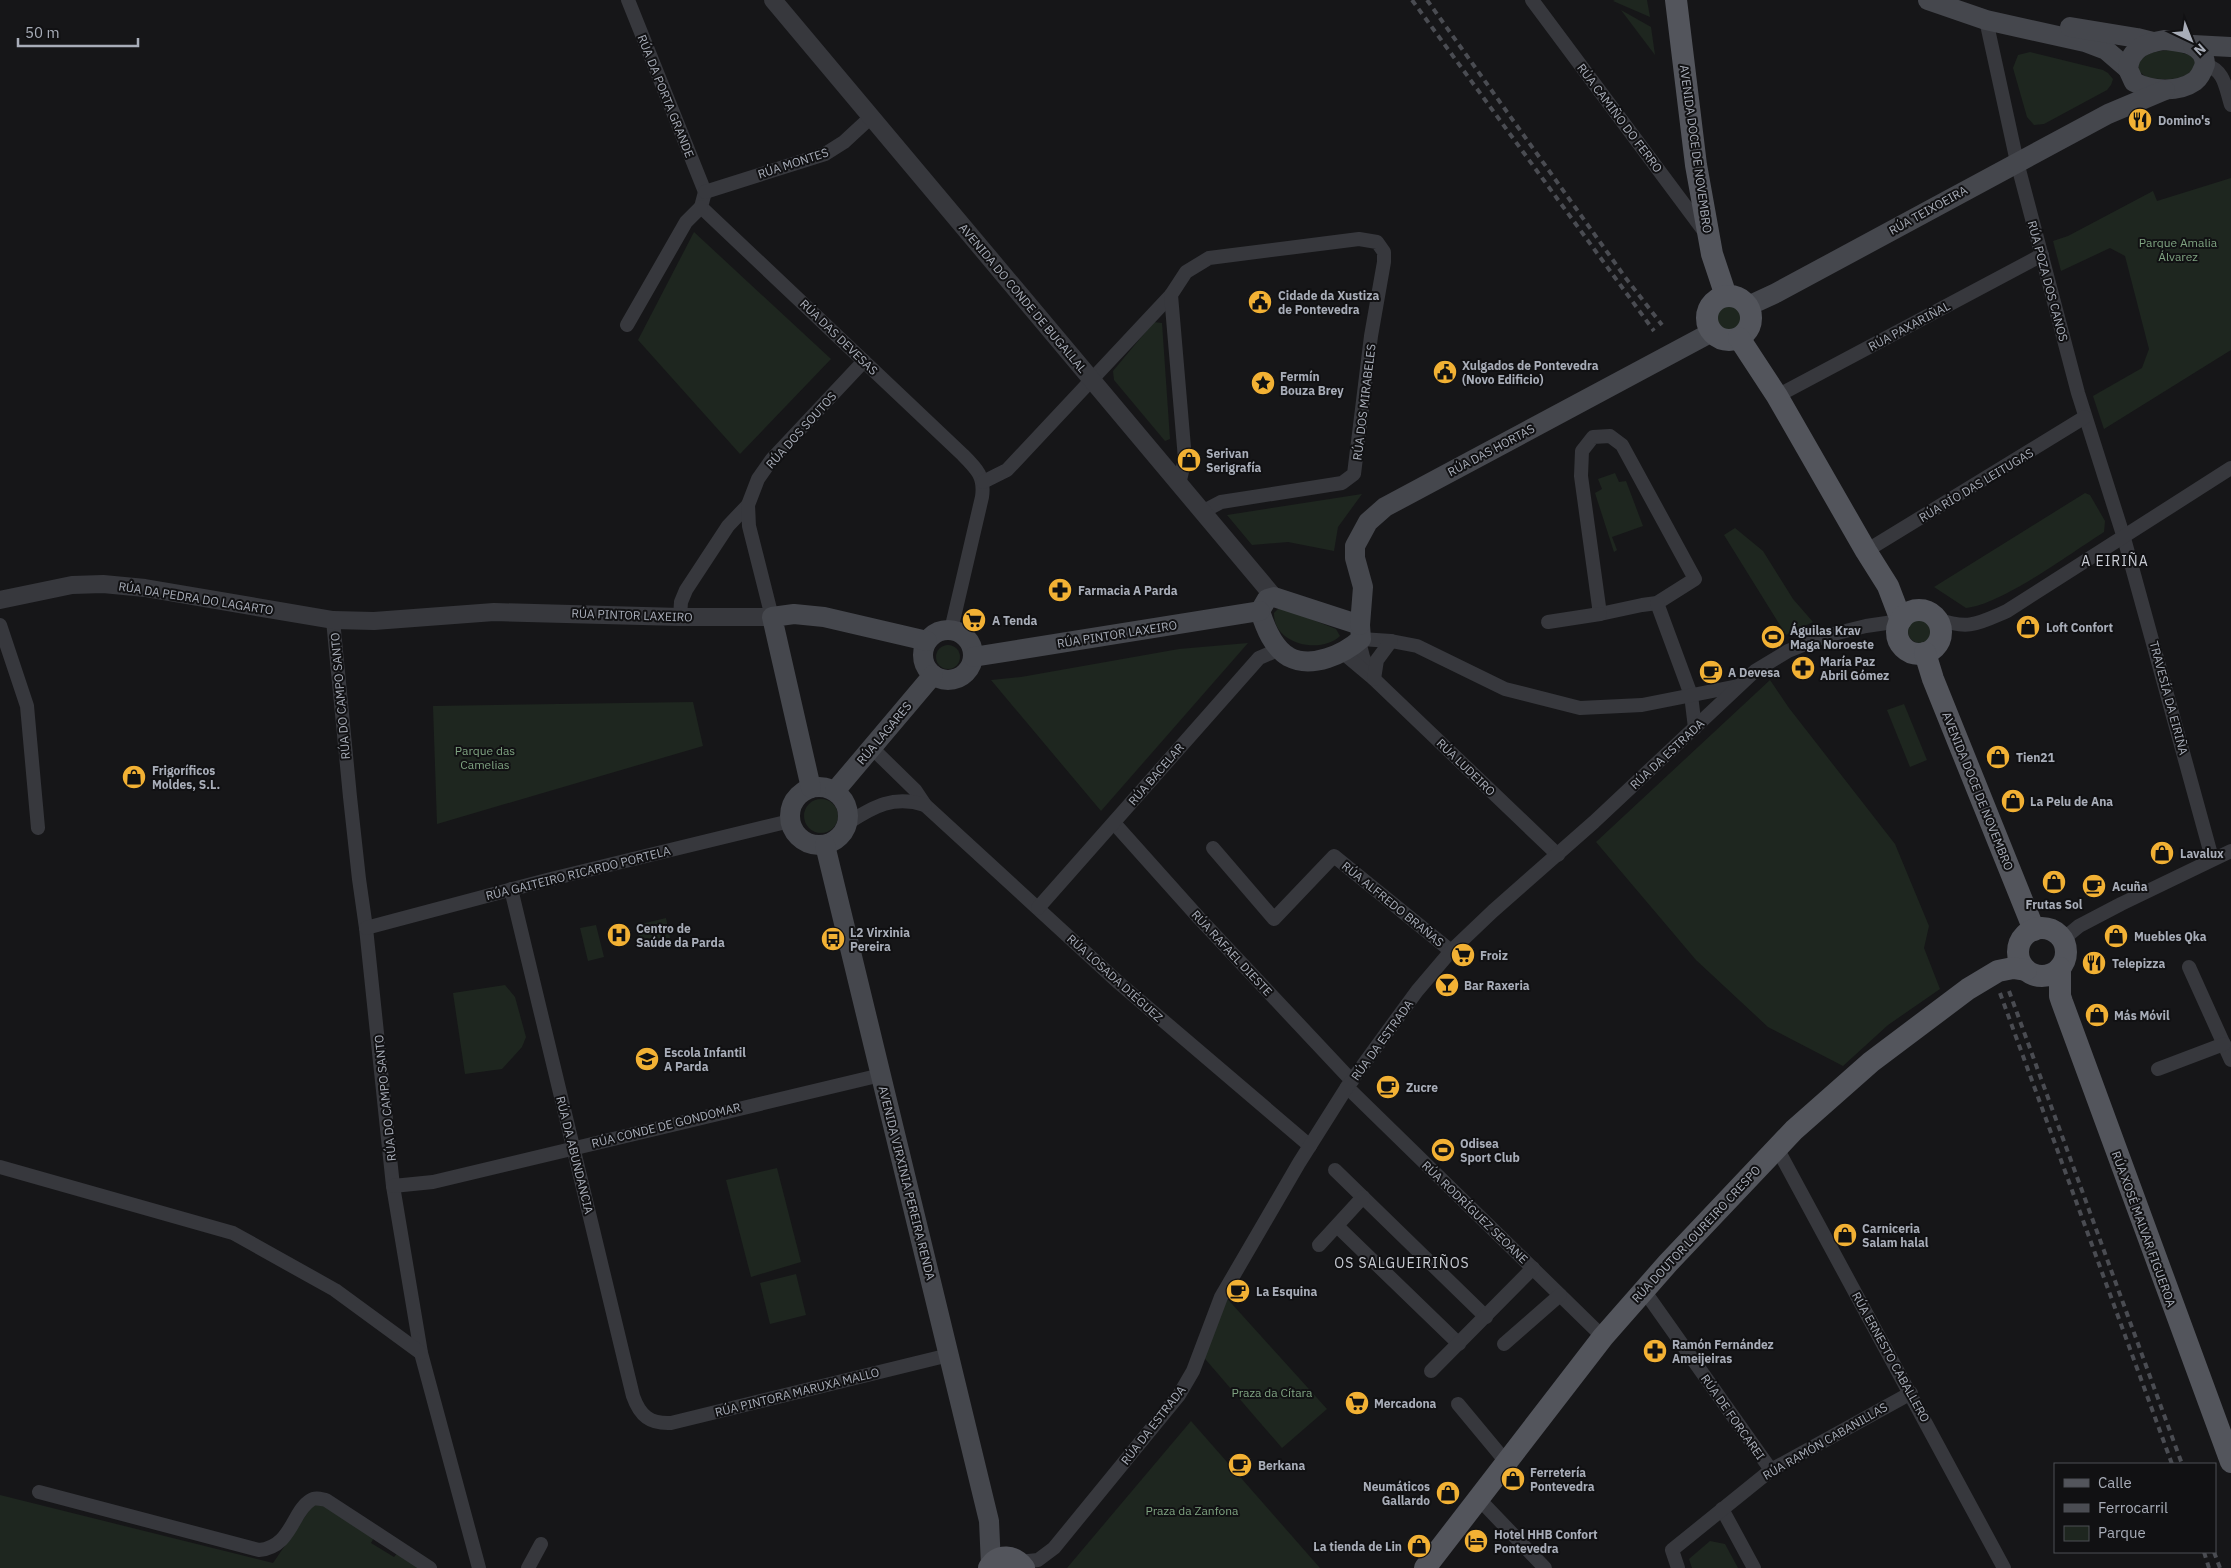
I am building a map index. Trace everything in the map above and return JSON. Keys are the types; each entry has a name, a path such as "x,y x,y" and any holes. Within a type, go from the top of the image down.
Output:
{"main road":[{"name":"AVENIDA DOCE DE NOVEMBRO","path":"1676,0 1696,165 1707,236 1726,296"},
{"path":"1928,0 1986,20 2085,42 2106,50 2128,72 2134,82 2143,87 2165,90 2196,81 2205,63 2202,52 2193,45"},
{"path":"2024,29 2048,24 2153,42"},
{"path":"2128,72 2132,53 2142,46 2153,42 2164,40 2193,45 2231,47"},
{"path":"2205,63 2231,55"},
{"name":"RÚA TEIXOEIRA","path":"2108,114 2125,93 2128,72"},
{"name":"RÚA TEIXOEIRA","path":"1748,306 1776,293 2108,114 2165,90"},
{"path":"1726,296 1738,298 1748,306 1751,320 1749,328 1739,338 1724,339 1712,332 1708,326 1708,313 1714,302 1726,296"},
{"name":"RÚA DAS HORTAS","path":"1356,640 1363,587 1355,558 1355,546 1368,522 1385,507 1712,332"},
{"path":"1739,338 1777,396 1888,586 1901,621 1898,635 1900,642 1911,652 1925,653 1931,650 1940,639 1940,625 1930,615 1899,596 1888,586"},
{"name":"RÚA PINTOR LAXEIRO","path":"973,657 1267,604 1356,640"},
{"name":"RÚA PINTOR LAXEIRO","path":"1267,604 1266,629 1280,649 1289,657 1306,661 1356,640"},
{"path":"1901,621 1910,612 1930,615"},
{"name":"RÚA PINTOR LAXEIRO","path":"772,617 794,614 824,616 927,641"},
{"path":"772,617 811,788"},
{"path":"951,630 965,637 970,643 973,657 967,671 955,679 948,680 933,675 928,670 923,656 927,641 938,632 951,630"},
{"name":"AVENIDA DOCE DE NOVEMBRO","path":"1925,653 1933,679 2034,930"},
{"name":"RÚA LAGARES","path":"835,791 933,675"},
{"path":"811,788 828,788 835,791 847,805 848,823 840,837 826,845 807,843 793,830 790,820 792,804 797,797 811,788"},
{"name":"AVENIDA VIRXINIA PEREIRA RENDA","path":"826,845 989,1521 990,1566"},
{"path":"2050,929 2062,940 2066,954 2060,968 2052,973 2032,973 2018,958 2022,938 2034,930 2050,929"},
{"name":"RÚA DOUTOR LOUREIRO CRESPO","path":"1425,1568 1603,1337 1644,1290 1777,1148 1843,1085 1939,1010 1998,971 2013,968 2032,973"},
{"name":"RÚA XOSÉ MALVAR FIGUEROA","path":"2060,968 2060,996 2231,1462"},
{"name":"RÚA XOSÉ MALVAR FIGUEROA","path":"2032,973 2060,996"},
{"name":"AVENIDA VIRXINIA PEREIRA RENDA","path":"989,1521 1019,1563"},
{"path":"990,1566 1002,1558 1019,1563"}],"street":[{"name":"RÚA DA PORTA GRANDE","path":"628,0 705,192"},
{"name":"AVENIDA DO CONDE DE BUGALLAL","path":"773,0 1202,512 1267,604"},
{"name":"RÚA CAMIÑO DO FERRO","path":"1532,0 1707,236"},
{"name":"RÚA POZA DOS CANOS","path":"1986,20 2017,162 2085,417 2124,538"},
{"path":"2205,63 2216,68 2222,76 2231,104"},
{"path":"2225,85 2231,71"},
{"name":"RÚA MONTES","path":"705,192 825,154 844,142 871,116"},
{"path":"627,326 686,222 701,206 705,192"},
{"name":"RÚA DAS DEVESAS","path":"701,206 963,455 978,470 983,482"},
{"name":"RÚA DOS MIRABELES","path":"1171,295 1186,272 1197,264 1221,256 1365,239 1377,242 1384,252 1354,474 1349,479 1334,485 1220,502 1202,512"},
{"name":"RÚA PAXARIÑAL","path":"1777,396 2042,255"},
{"path":"951,630 982,497 983,482 1007,470 1171,295"},
{"path":"1171,295 1185,459 1179,484"},
{"name":"RÚA DOS SOUTOS","path":"680,617 681,602 686,590 728,526 748,505 758,479 772,459 864,362"},
{"name":"RÚA RÍO DAS LEITUGAS","path":"1866,551 2085,417"},
{"path":"1548,622 1600,614 1642,604 1657,603 1695,579 1622,445 1610,436 1593,437 1582,451 1581,476 1600,614"},
{"path":"1930,615 1964,626 1978,624 2007,611 2231,468"},
{"name":"RÚA DOS SOUTOS","path":"748,505 749,526 772,617"},
{"name":"TRAVESÍA DA EIRIÑA","path":"2124,538 2212,858"},
{"name":"RÚA DA PEDRA DO LAGARTO","path":"0,600 72,586 103,584 145,588 333,620"},
{"name":"RÚA DA ESTRADA","path":"1866,626 1882,614 1887,604 1888,586"},
{"path":"1657,603 1691,695 1695,728"},
{"name":"RÚA PINTOR LAXEIRO","path":"333,620 374,621 494,612 680,617 772,617"},
{"name":"RÚA DO CAMPO SANTO","path":"333,620 356,861 366,928 393,1186 421,1353 479,1568"},
{"name":"RÚA DA ESTRADA","path":"1019,1563 1038,1560 1054,1548 1180,1395 1193,1371 1221,1297 1310,1146 1349,1084 1418,991 1451,951 1492,911 1558,855 1755,671 1788,651 1825,636 1866,626 1901,621"},
{"path":"0,625 27,706 38,828"},
{"name":"RÚA PINTOR LAXEIRO","path":"1356,640 1391,641 1417,646 1505,689 1580,708 1642,705 1738,686"},
{"name":"RÚA LUDEIRO","path":"1356,640 1374,679 1558,855"},
{"path":"1374,679 1377,660 1391,641"},
{"name":"RÚA BACELAR","path":"1038,908 1259,658 1280,649"},
{"name":"RÚA LOSADA DIÉGUEZ","path":"872,748 915,790 925,805 1119,983 1310,1146"},
{"path":"848,823 866,812 898,800 914,801 925,805"},
{"name":"RÚA GAITEIRO RICARDO PORTELA","path":"366,928 510,889 790,820"},
{"name":"RÚA RAFAEL DIESTE","path":"1114,822 1349,1084"},
{"name":"RÚA ALFREDO BRAÑAS","path":"1213,848 1274,919 1334,856 1451,951"},
{"path":"2062,940 2088,922 2212,858 2230,851"},
{"name":"RÚA DA ABUNDANCIA","path":"510,889 633,1396 640,1412 646,1419"},
{"path":"2189,967 2231,1060"},
{"path":"2158,1069 2224,1044"},
{"name":"RÚA CONDE DE GONDOMAR","path":"393,1186 432,1182 881,1075"},
{"name":"RÚA RODRÍGUEZ SEOANE","path":"1349,1084 1603,1337"},
{"name":"RÚA ERNESTO CABALLERO","path":"1777,1148 2004,1568"},
{"path":"0,1167 233,1233 335,1290 421,1353"},
{"path":"1335,1170 1486,1316"},
{"path":"1319,1245 1363,1197"},
{"path":"1337,1226 1459,1344"},
{"path":"1431,1371 1533,1268"},
{"name":"RÚA DE FORCAREI","path":"1644,1290 1771,1470"},
{"path":"1504,1344 1560,1295"},
{"name":"RÚA PINTORA MARUXA MALLO","path":"646,1419 653,1422 671,1423 949,1355"},
{"name":"RÚA RAMÓN CABANILLAS","path":"1678,1568 1672,1550 1771,1470 1911,1393"},
{"path":"1458,1404 1507,1463"},
{"path":"39,1492 259,1550 268,1549 286,1535 305,1505 311,1499 318,1498 326,1500 430,1568"},
{"path":"1479,1499 1545,1568"},
{"path":"1722,1509 1754,1568"},
{"path":"528,1568 541,1544"}],"green space":[{"path":"1647,0 1650,17 1613,1"},
{"path":"1621,10 1651,27 1655,55"},
{"path":"2173,50 2192,56 2196,64 2187,74 2181,77 2161,79 2147,78 2139,71 2138,64 2145,56 2153,52"},
{"path":"2030,52 2103,70 2113,79 2111,85 2107,90 2044,124 2034,125 2027,117 2013,68 2018,55"},
{"name":"Parque Amalia Álvarez","path":"2231,178 2231,350 2104,429 2093,396 2142,368 2149,349 2125,256 2110,248 2061,271 2053,241 2068,236 2153,191 2157,201"},
{"path":"694,232 831,359 740,454 638,340"},
{"path":"1728,304 1737,308 1741,317 1737,326 1728,330 1719,326 1715,317 1719,308"},
{"path":"1154,322 1162,323 1170,439 1165,441 1114,380 1113,371"},
{"path":"1615,473 1619,482 1626,481 1643,526 1612,537 1617,550 1614,552 1595,493 1602,489 1598,479"},
{"path":"2085,493 2090,495 2105,521 2104,532 2036,577 1998,598 1981,605 1966,608 1934,587"},
{"path":"1362,494 1338,527 1334,551 1288,542 1252,545 1227,515"},
{"path":"1735,528 1763,551 1793,599 1813,622 1786,635 1724,535"},
{"path":"1280,607 1336,629 1340,636 1331,642 1321,645 1299,643 1289,639 1276,624 1274,613"},
{"path":"1920,619 1929,622 1932,631 1929,640 1920,643 1911,640 1908,631 1911,622"},
{"path":"1248,643 1101,811 991,680 1021,677 1179,649"},
{"path":"948,645 956,649 960,657 956,665 948,669 940,665 936,657 940,649"},
{"path":"1770,680 1789,708 1895,844 1929,926 1924,948 1940,989 1888,1025 1843,1066 1768,1027 1696,960 1596,842"},
{"name":"Parque das Camelias","path":"693,702 703,746 437,824 433,706"},
{"path":"1904,704 1927,760 1910,767 1887,710"},
{"path":"821,799 833,804 838,816 833,828 821,833 809,828 804,816 809,804"},
{"path":"666,918 671,943 642,949 637,925"},
{"path":"596,925 604,957 588,961 580,928"},
{"path":"505,985 515,997 526,1037 522,1047 502,1069 465,1074 453,993"},
{"path":"777,1168 801,1262 751,1277 726,1180"},
{"path":"796,1274 806,1315 770,1324 760,1283"},
{"name":"Praza da Cítara","path":"1223,1294 1327,1409 1282,1448 1200,1353"},
{"name":"Praza da Zanfona","path":"1191,1421 1320,1568 1067,1568"},
{"path":"0,1495 273,1563 313,1505 324,1502 375,1536 371,1543 394,1557 398,1552 423,1568 0,1568"},
{"path":"1710,1541 1725,1544 1738,1568 1692,1568 1689,1559"}],"railway":[{"path":"1412,0 1654,331"},
{"path":"1427,0 1625,277 1662,325"},
{"path":"2009,991 2182,1463"},
{"path":"2000,993 2172,1463"},
{"path":"2204,1553 2209,1568"},
{"path":"2214,1553 2220,1568"}],"place":[{"name":"Domino's","path":"2140,120"},
{"name":"Cidade da Xustiza de Pontevedra","path":"1260,302"},
{"name":"Xulgados de Pontevedra (Novo Edificio)","path":"1445,372"},
{"name":"Fermín Bouza Brey","path":"1263,383"},
{"name":"Serivan Serigrafía","path":"1189,460"},
{"name":"Farmacia A Parda","path":"1060,590"},
{"name":"A Tenda","path":"974,620"},
{"name":"Loft Confort","path":"2028,627"},
{"name":"Águilas Krav Maga Noroeste","path":"1773,637"},
{"name":"María Paz Abril Gómez","path":"1803,668"},
{"name":"A Devesa","path":"1711,672"},
{"name":"Tien21","path":"1998,757"},
{"name":"Frigoríficos Moldes, S.L.","path":"134,777"},
{"name":"La Pelu de Ana","path":"2013,801"},
{"name":"Lavalux","path":"2162,853"},
{"name":"Frutas Sol","path":"2054,882"},
{"name":"Acuña","path":"2094,886"},
{"name":"Centro de Saúde da Parda","path":"619,935"},
{"name":"Muebles Qka","path":"2116,936"},
{"name":"L2 Virxinia Pereira","path":"833,939"},
{"name":"Froiz","path":"1463,955"},
{"name":"Telepizza","path":"2094,963"},
{"name":"Bar Raxeria","path":"1447,985"},
{"name":"Más Móvil","path":"2097,1015"},
{"name":"Escola Infantil A Parda","path":"647,1059"},
{"name":"Zucre","path":"1388,1087"},
{"name":"Odisea Sport Club","path":"1443,1150"},
{"name":"Carniceria Salam halal","path":"1845,1235"},
{"name":"La Esquina","path":"1238,1291"},
{"name":"Ramón Fernández Ameijeiras","path":"1655,1351"},
{"name":"Mercadona","path":"1357,1403"},
{"name":"Berkana","path":"1240,1465"},
{"name":"Ferretería Pontevedra","path":"1513,1479"},
{"name":"Neumáticos Gallardo","path":"1448,1493"},
{"name":"Hotel HHB Confort Pontevedra","path":"1476,1541"},
{"name":"La tienda de Lin","path":"1419,1546"}],"district":[{"name":"A EIRIÑA","path":"2115,561"},
{"name":"OS SALGUEIRIÑOS","path":"1402,1263"}]}
